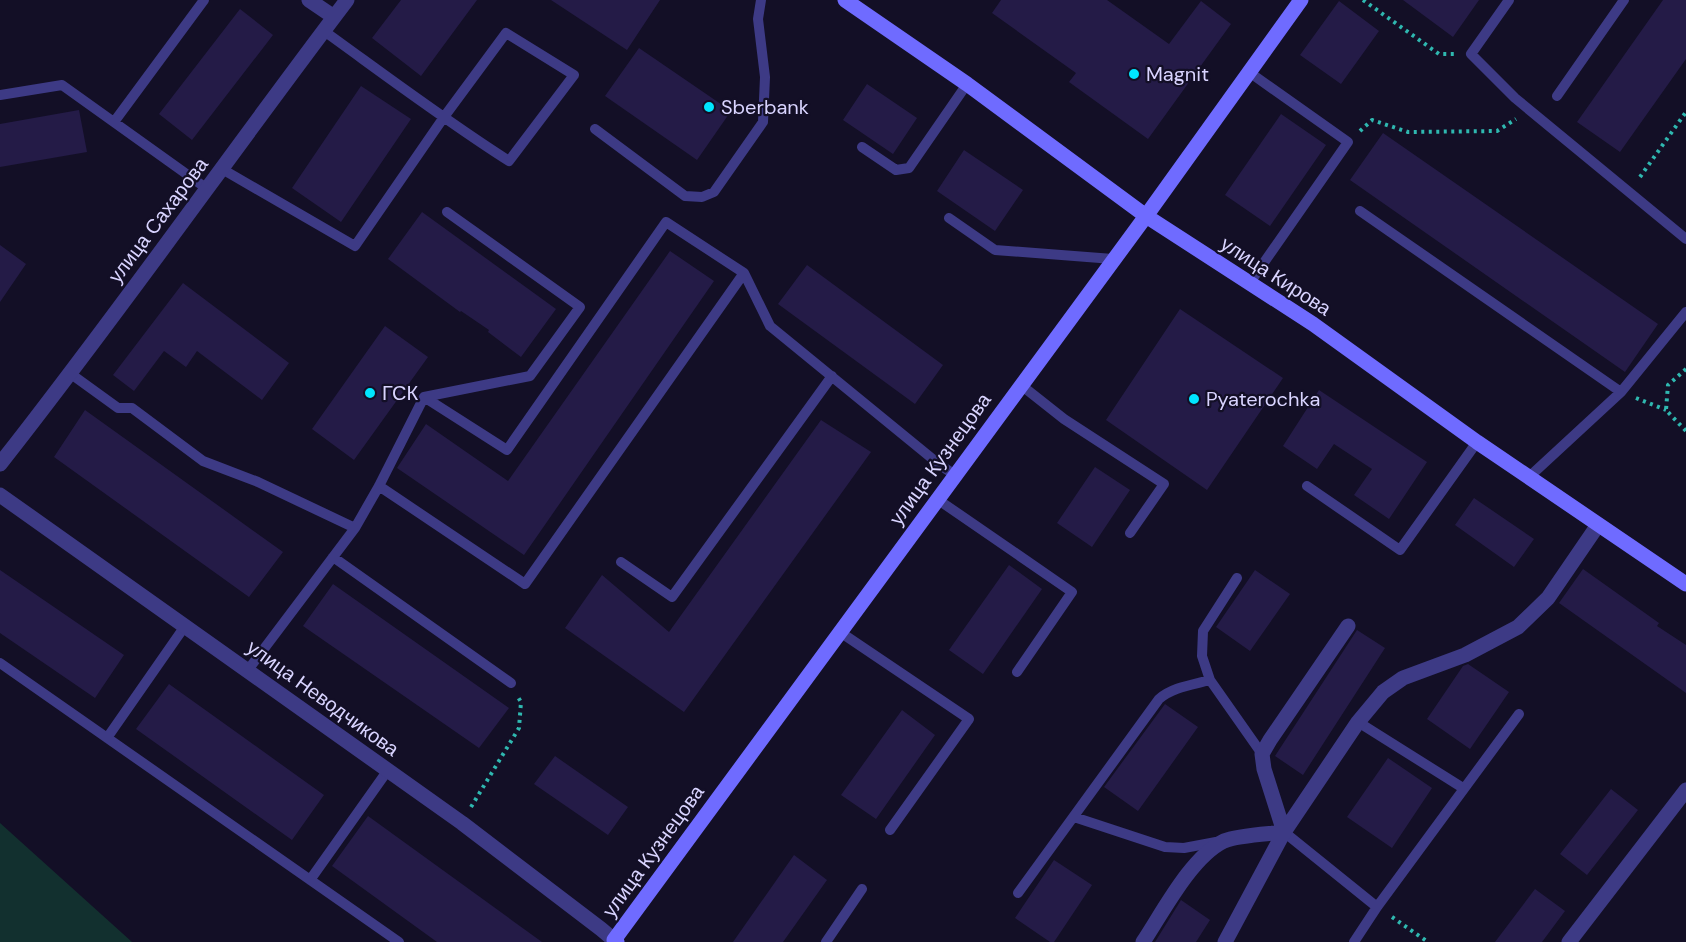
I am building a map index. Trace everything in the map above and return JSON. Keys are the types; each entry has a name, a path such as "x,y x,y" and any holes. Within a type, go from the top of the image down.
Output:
{"main road":[{"name":"улица Кирова","path":"845,0 966,84 1146,216 1313,324 1477,442 1686,584"},
{"name":"улица Кузнецова","path":"614,941 1146,216 1301,0"}],"street":[{"path":"309,0 334,17"},
{"name":"улица Сахарова","path":"0,464 71,374 206,188 347,0"},
{"name":"улица Неводчикова","path":"0,495 462,823 614,941"},
{"path":"1225,942 1284,832 1358,722 1383,692 1403,678 1465,655 1518,627 1548,598 1598,525"},
{"path":"1284,832 1264,769 1262,754 1348,626"},
{"path":"1569,942 1686,790"},
{"path":"1143,942 1182,883 1200,859 1211,849 1226,840 1284,832"}],"lane":[{"path":"114,123 204,0"},
{"path":"595,129 685,196 702,197 714,192 763,122 765,77 758,19 761,0"},
{"path":"1509,0 1471,54 1515,98 1686,239"},
{"path":"1557,96 1624,0"},
{"path":"222,169 355,246 444,117 506,33 574,75 509,161 444,117 324,31"},
{"path":"1249,72 1348,142 1249,284"},
{"path":"862,147 896,170 909,168 966,84"},
{"path":"0,95 62,85 206,188"},
{"path":"1360,211 1621,392"},
{"path":"424,397 530,376 580,307 447,212"},
{"path":"949,218 995,250 1113,259"},
{"path":"424,397 507,450 666,222 744,273 770,326 955,475"},
{"path":"379,486 525,584 744,273"},
{"path":"1529,477 1621,392 1686,312"},
{"path":"71,374 118,408 132,408 204,461 258,482 355,528"},
{"path":"621,562 672,597 832,376"},
{"path":"1021,385 1064,419 1164,484 1130,533"},
{"path":"248,670 355,528 424,397"},
{"path":"1307,486 1400,550 1477,442"},
{"path":"938,499 1072,592 1017,672"},
{"path":"333,557 512,683"},
{"path":"1237,578 1203,631 1202,656 1210,680 1262,754"},
{"path":"107,738 185,626"},
{"path":"840,632 969,719 890,830"},
{"path":"0,663 399,942"},
{"path":"1018,892 1159,699 1176,689 1210,680"},
{"path":"1354,942 1463,788 1519,714"},
{"path":"1358,722 1463,788"},
{"path":"310,880 388,770"},
{"path":"1074,817 1165,847 1184,848 1226,840"},
{"path":"1284,832 1377,907"},
{"path":"826,942 862,889"}],"path":[{"path":"1363,0 1439,54 1471,54"},
{"path":"1348,142 1372,120 1408,132 1497,131 1530,110"},
{"path":"1629,192 1686,112"},
{"path":"1666,410 1668,385 1686,369"},
{"path":"1621,392 1666,410 1686,431"},
{"path":"462,823 519,728 521,702 512,683"},
{"path":"1377,907 1428,942"}],"green space":[{"path":"0,823 132,942 0,942"}],"building":[{"path":"401,0 477,0 421,76 372,38"},
{"path":"551,0 660,0 627,50"},
{"path":"1001,0 1107,0 1169,44 1201,1 1231,24 1148,139 1069,82 1076,73 992,13"},
{"path":"1403,0 1479,0 1453,37"},
{"path":"1663,0 1686,0 1686,59 1620,152 1577,122"},
{"path":"1339,1 1379,31 1341,84 1300,55"},
{"path":"240,9 273,35 192,140 159,114"},
{"path":"639,48 731,111 697,160 605,96"},
{"path":"867,84 917,118 893,154 843,120"},
{"path":"361,86 411,119 341,222 292,188"},
{"path":"79,110 87,152 0,167 0,124"},
{"path":"1281,114 1326,145 1270,226 1225,195"},
{"path":"1383,133 1658,324 1625,372 1350,180"},
{"path":"964,150 1023,190 995,231 937,191"},
{"path":"422,212 556,309 521,357 488,332 489,330 460,312 388,259"},
{"path":"0,245 26,264 0,302"},
{"path":"670,251 714,281 524,555 397,468 426,424 508,481"},
{"path":"807,265 943,365 915,404 778,304"},
{"path":"183,283 289,363 262,400 197,351 186,367 164,351 134,391 113,375"},
{"name":"Pyaterochka","path":"1180,309 1283,378 1207,490 1106,420"},
{"name":"ГСК","path":"385,326 428,357 354,460 312,429"},
{"path":"1319,390 1427,462 1389,519 1354,495 1372,469 1334,444 1317,469 1283,446"},
{"path":"85,410 283,552 249,597 54,457"},
{"path":"821,420 871,452 684,712 565,628 602,575 669,632"},
{"path":"1095,467 1130,490 1092,547 1057,523"},
{"path":"1474,498 1534,539 1514,567 1455,525"},
{"path":"1009,565 1042,589 983,674 949,650"},
{"path":"1583,569 1659,623 1657,626 1686,645 1686,693 1559,603"},
{"path":"0,570 124,655 95,698 0,633"},
{"path":"1255,570 1290,594 1250,651 1216,627"},
{"path":"333,584 509,708 479,748 303,626"},
{"path":"1357,630 1385,648 1303,775 1275,756"},
{"path":"1468,664 1509,692 1470,749 1427,719 1463,666"},
{"path":"169,684 324,795 292,840 136,729"},
{"path":"1165,704 1198,727 1138,811 1104,787"},
{"path":"902,710 935,735 876,819 841,795"},
{"path":"555,756 628,807 608,835 534,784"},
{"path":"1388,758 1432,788 1392,848 1347,817"},
{"path":"1611,789 1638,810 1587,875 1560,854"},
{"path":"368,816 542,942 437,942 332,866"},
{"path":"794,855 827,880 783,942 733,942"},
{"path":"1054,860 1092,885 1054,942 1050,942 1015,918"},
{"path":"1535,889 1565,911 1542,942 1495,942"},
{"path":"1181,900 1210,920 1196,942 1155,942"}],"place":[{"name":"Magnit","path":"1134,74"},
{"name":"Sberbank","path":"709,107"},
{"name":"ГСК","path":"370,393"},
{"name":"Pyaterochka","path":"1194,399"}]}
